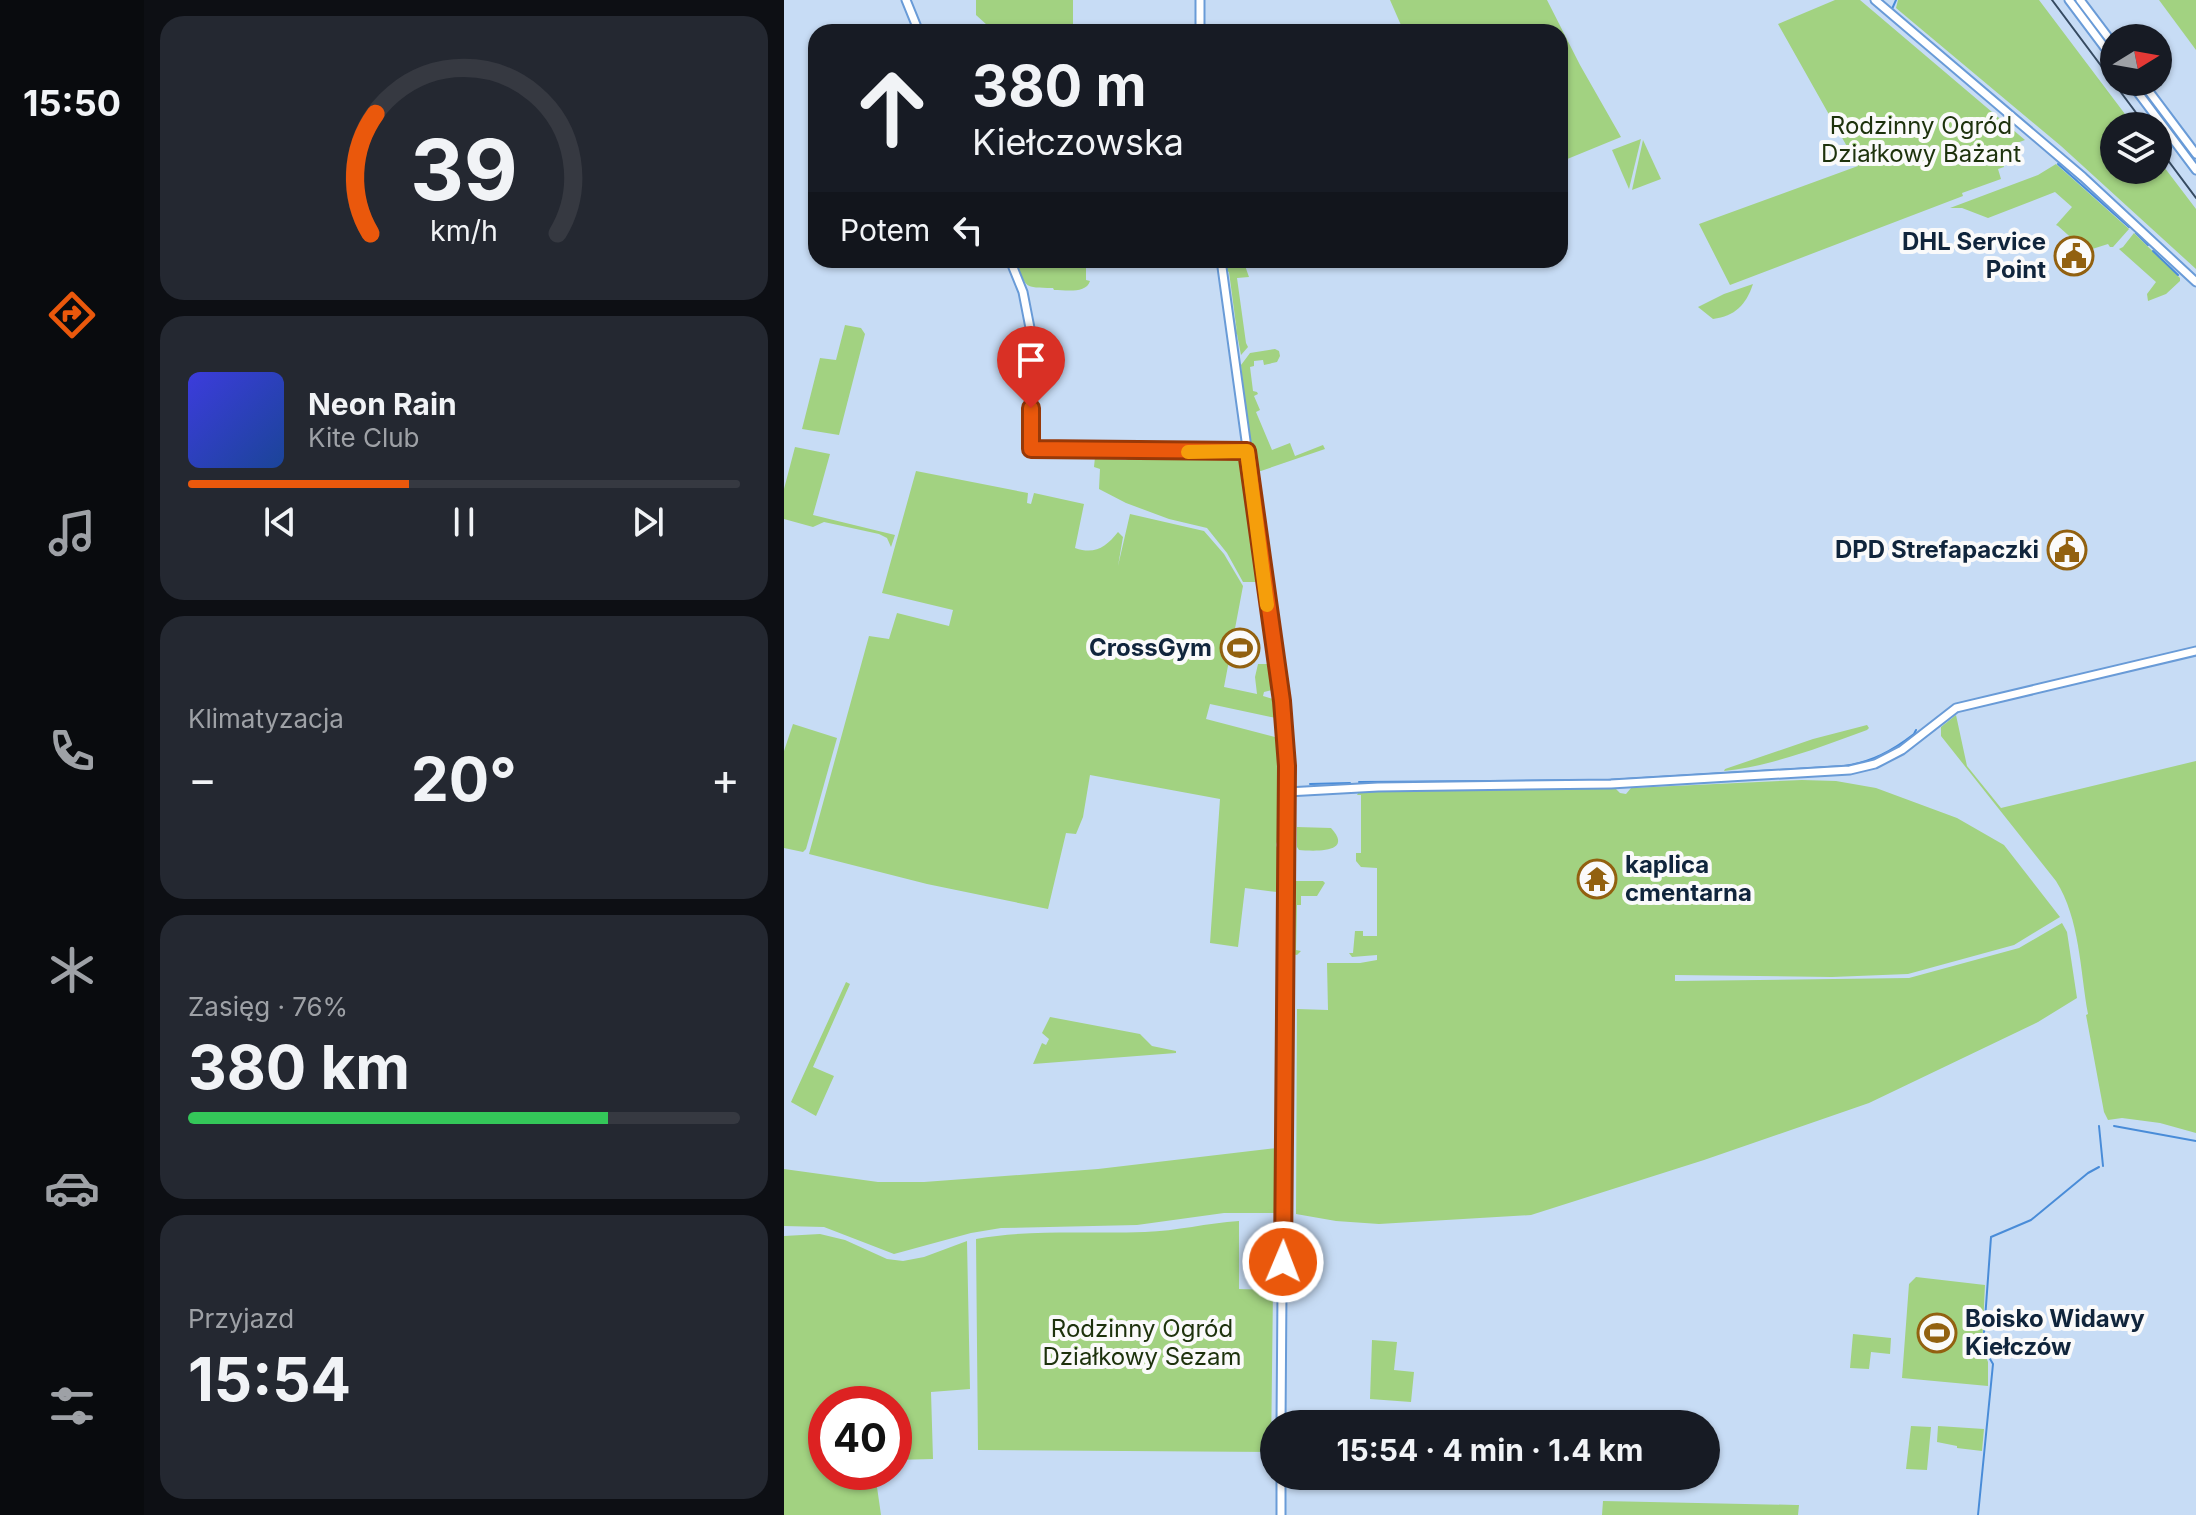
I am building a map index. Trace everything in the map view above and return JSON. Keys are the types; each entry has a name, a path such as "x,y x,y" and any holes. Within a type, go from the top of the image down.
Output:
{"street":[{"path":"906,0 916,24"},
{"path":"1200,0 1200,24"},
{"path":"1875,0 2092,185 2196,282"},
{"path":"2069,0 2100,41"},
{"path":"2080,0 2100,26"},
{"path":"2140,96 2196,170"},
{"path":"2152,96 2196,154"},
{"path":"1013,268 1023,292 1030,328 1031,449 1247,451"},
{"path":"1222,268 1282,701 1287,766 1281,1410"},
{"path":"1287,792 1394,786 1624,784 1850,770 1875,764 1895,754 1961,706 2196,651"},
{"path":"1281,1490 1281,1515"}],"green space":[{"path":"976,0 1073,0 1073,24 986,24 976,15"},
{"path":"1390,0 1547,0 1559,24 1400,24"},
{"name":"Rodzinny Ogród Działkowy Bażant","path":"1835,0 1860,0 2025,140 2000,149 2004,167 1998,169 2001,179 1730,285 1699,224 1858,166 1778,24"},
{"name":"Rodzinny Ogród Działkowy Bażant","path":"1898,0 2039,0 2100,81 2100,96 2111,96 2123,112 2100,112 2100,182 2061,146 1896,8"},
{"path":"2159,0 2196,0 2196,50"},
{"path":"1568,41 1580,65 1621,137 1568,159"},
{"path":"1641,139 1629,189 1612,150"},
{"path":"1643,140 1661,179 1632,190"},
{"path":"2056,164 2129,229 2113,247 2108,244 2086,251 2056,225 2072,207 2055,192 1988,218 1962,208 1950,208 2038,175"},
{"name":"Rodzinny Ogród Działkowy Bażant","path":"2172,177 2196,209 2196,269 2103,184 2172,184"},
{"path":"2134,233 2180,278 2166,294 2148,301 2147,294 2156,282 2119,249"},
{"path":"1018,268 1086,268 1086,280 1090,281 1084,288 1054,290 1031,287 1024,281"},
{"path":"1226,268 1246,268 1249,277 1237,278 1248,347 1241,355 1237,334 1234,335 1232,307 1237,332"},
{"path":"1753,284 1743,304 1728,315 1713,319 1698,307 1724,294"},
{"path":"845,325 861,328 865,334 839,435 802,429 820,358 836,360"},
{"path":"1275,349 1280,356 1277,362 1264,365 1263,360 1254,361 1254,366 1250,367 1253,391 1258,394 1254,396 1260,410 1256,412 1272,450 1290,443 1295,456 1323,445 1325,449 1252,474 1241,365 1250,353"},
{"path":"795,447 830,454 813,515 895,535 891,547 887,538 879,534 824,522 813,527 784,519 784,489"},
{"path":"1095,457 1125,460 1134,457 1240,457 1257,582 1243,582 1227,553 1207,528 1169,519 1099,489 1100,469 1094,467"},
{"path":"916,471 1028,493 1027,503 1031,504 1034,493 1084,504 1075,548 1088,551 1100,548 1118,532 1123,537 1118,566 1130,514 1204,531 1224,554 1243,586 1224,687 1257,694 1255,677 1258,664 1269,664 1272,690 1264,692 1263,696 1273,699 1276,718 1210,704 1206,719 1279,738 1284,765 1283,823 1276,845 1283,865 1282,879 1277,892 1245,888 1238,947 1210,943 1220,799 1090,775 1083,817 1076,834 1066,833 1048,909 927,884 809,854 869,636 889,639 897,613 949,626 953,610 882,593"},
{"path":"1956,715 1967,766 2001,808 2196,761 2196,1133 2160,1123 2122,1118 2108,1120 2086,1015 2075,928 2064,896 2056,881 1941,736 1941,727"},
{"path":"793,724 837,738 803,852 784,848 784,751"},
{"path":"1867,725 1867,730 1796,755 1724,771 1813,739"},
{"path":"1836,781 1876,788 1957,818 2004,845 2060,917 2014,945 1908,974 1832,977 1675,975 1675,981 1909,978 2019,948 2062,923 2067,932 2077,998 2038,1022 1869,1103 1531,1215 1379,1224 1296,1214 1297,1009 1328,1010 1327,963 1377,960 1377,955 1352,957 1349,953 1353,953 1355,931 1363,931 1363,936 1377,936 1377,868 1361,867 1356,861 1356,853 1361,853 1361,795 1357,795 1360,790 1615,788 1626,794 1631,788"},
{"path":"1297,827 1331,828 1338,843 1329,849 1299,850"},
{"path":"1289,883 1325,883 1317,896 1301,896 1301,905 1297,905 1296,950 1301,951 1297,955 1289,949"},
{"path":"846,982 850,984 813,1067 834,1076 816,1116 791,1102"},
{"path":"1050,1017 1140,1034 1152,1046 1176,1053 1033,1064 1042,1043 1046,1045 1049,1039 1042,1033"},
{"path":"1277,1148 1277,1213 1224,1213 1137,1225 1001,1228 894,1254 824,1227 784,1226 784,1169 878,1182 924,1182 1098,1169"},
{"name":"Rodzinny Ogród Działkowy Sezam","path":"1239,1221 1239,1289 1273,1290 1272,1410 1260,1410 1260,1452 978,1450 976,1239 1039,1233 1157,1231"},
{"path":"820,1234 845,1240 887,1259 903,1261 924,1257 967,1241 970,1389 931,1392 933,1459 912,1460 912,1386 808,1386 808,1490 877,1490 881,1515 784,1515 784,1236"},
{"path":"1916,1277 1985,1285 1982,1347 1988,1362 1988,1386 1902,1378 1909,1284"},
{"path":"1853,1334 1891,1338 1890,1354 1871,1352 1869,1369 1850,1368"},
{"path":"1372,1340 1397,1342 1394,1370 1414,1372 1411,1402 1370,1399"},
{"path":"1911,1426 1931,1427 1927,1470 1906,1469"},
{"path":"1938,1426 1984,1429 1982,1451 1937,1442"},
{"path":"1603,1501 1799,1505 1798,1515 1602,1515"}],"waterway":[{"path":"1892,9 1896,0"},
{"path":"2058,164 2129,227"},
{"path":"2136,233 2148,245"},
{"path":"2153,251 2178,275"},
{"path":"1359,782 1608,780 1844,766 1881,755 1916,730"},
{"path":"1310,784 1350,783"},
{"path":"2099,1126 2103,1166"},
{"path":"2114,1126 2196,1141"},
{"path":"1978,1515 1993,1364 1983,1347 1991,1237 2031,1220 2099,1167"}],"railway":[{"path":"2052,0 2136,112"},
{"path":"2172,166 2196,198"}],"slow traffic":[{"path":"1188,452 1247,451 1267,605"}],"place":[{"name":"DHL Service Point","path":"2074,256"},
{"name":"DPD Strefapaczki","path":"2067,550"},
{"name":"CrossGym","path":"1240,648"},
{"name":"kaplica cmentarna","path":"1597,879"},
{"name":"Boisko Widawy Kiełczów","path":"1937,1333"}],"route":[{"path":"1031,408 1031,449 1247,451 1282,701 1287,766 1283,1262"}]}
